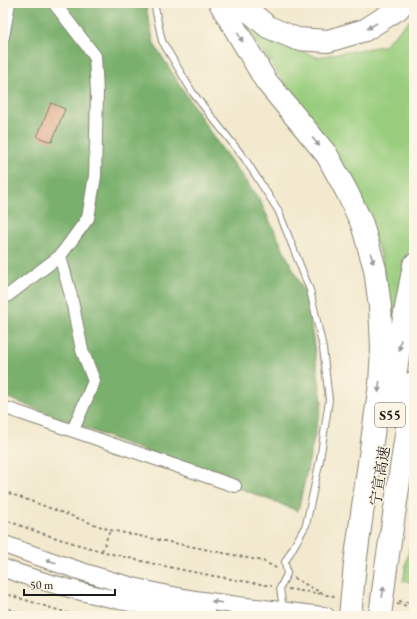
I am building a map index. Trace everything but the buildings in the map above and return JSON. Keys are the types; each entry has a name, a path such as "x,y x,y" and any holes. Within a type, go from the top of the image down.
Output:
{"highway":[{"path":"220,3 266,81 327,155 362,224 375,269 380,307 381,339 380,384 369,566 345,607"},
{"path":"242,3 244,7 268,27 297,39 328,40 365,30 398,9 403,3"},
{"name":"宁宣高速","path":"359,616 369,566 402,329 414,265"},
{"name":"宁宣高速","path":"369,566 392,535 414,382"},
{"path":"392,535 414,431"},
{"name":"宁宣高速","path":"369,566 386,610"}],"main road":[{"path":"3,544 98,576 180,597 326,616"},
{"path":"3,568 60,586 116,600 207,616"}],"street":[{"path":"3,35 9,3"},
{"path":"3,299 60,256 88,218 95,176 97,93 95,56 54,3"},
{"path":"60,256 71,296 82,350 94,380 73,430"},
{"path":"3,407 235,486"}],"lane":[{"path":"154,3 162,41 193,93 246,159 278,210 310,290 323,348 329,400 320,460 306,525 285,562 287,574 280,588 283,611"}],"path":[{"path":"3,491 110,530 263,561 345,607"},
{"path":"3,519 40,533 160,566 325,595"},
{"path":"102,551 110,530"},
{"path":"3,593 77,616"},
{"path":"3,606 31,616"},
{"path":"386,610 414,607"}],"green space":[{"path":"3,3 145,3 154,44 214,138 259,199 307,298 322,402 298,511 3,396"},
{"path":"228,3 254,33 317,57 383,46 414,16 414,219 394,334 381,257 357,185"},
{"path":"414,522 414,582 403,581"}]}
